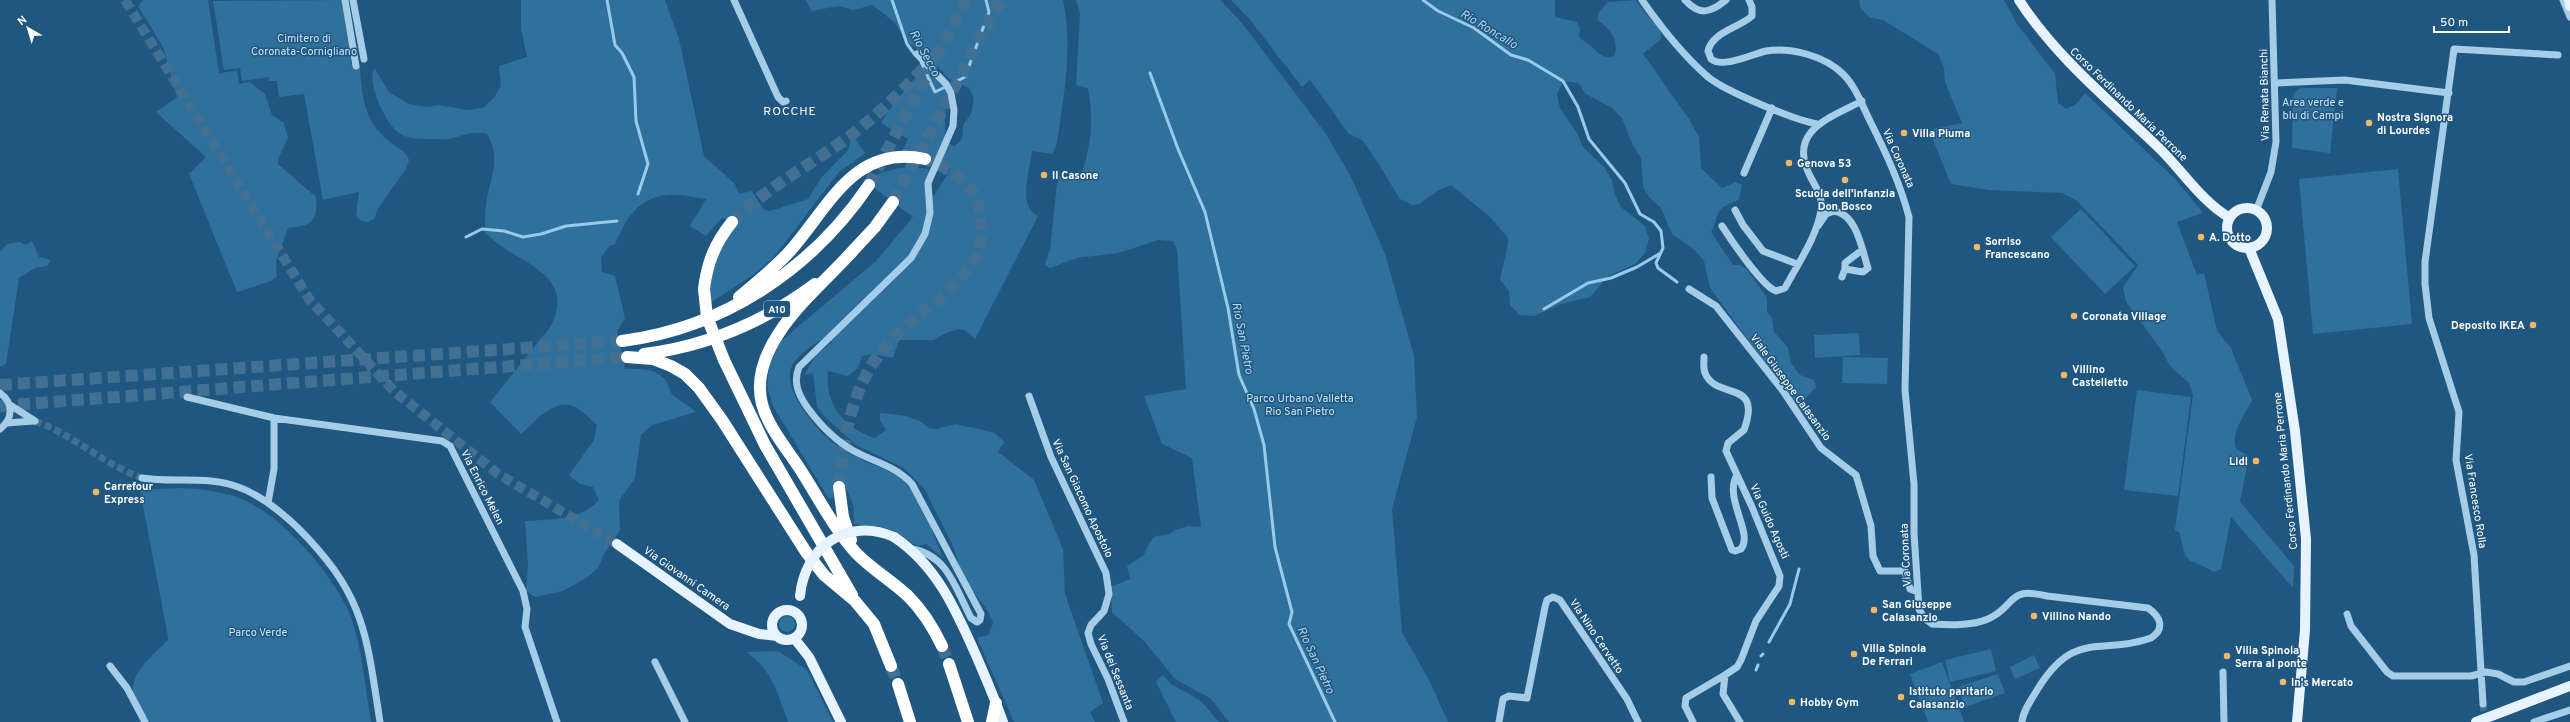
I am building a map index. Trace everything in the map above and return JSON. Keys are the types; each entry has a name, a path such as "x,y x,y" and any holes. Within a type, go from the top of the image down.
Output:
{"highway":[{"path":"720,313 772,270 840,189 861,169 890,157 912,156 925,159"},
{"name":"A10","path":"622,340 670,332 720,313 758,293 800,264 844,220 869,185"},
{"name":"A10","path":"855,601 824,575 806,552 722,420 699,388 685,374 671,366 653,359 627,357 665,352 706,342 749,325 805,292 852,252 875,227 893,202"},
{"path":"732,222 714,247 708,266 704,289 707,317 724,360 764,445 837,566 855,601 874,624 891,666"},
{"path":"852,252 774,338 763,362 760,385 762,405 779,437 846,542 857,554 908,596 930,621 942,646"},
{"path":"839,487 843,517 857,554"},
{"path":"949,664 968,722"},
{"path":"898,684 910,722"},
{"path":"992,722 996,703"}],"main road":[{"name":"Corso Ferdinando Maria Perrone","path":"2018,0 2035,25 2058,51 2158,147 2201,194 2230,218"},
{"path":"2569,0 2570,6"},
{"path":"2244,208 2256,211 2265,221 2265,235 2256,246 2249,248 2242,247 2230,239 2227,225 2230,218 2244,208"},
{"name":"Corso Ferdinando Maria Perrone","path":"2249,248 2278,319 2294,431 2306,539 2305,630 2297,722"},
{"path":"791,610 800,596 803,576 809,564 816,553 832,540 850,532 861,530 873,530 894,537 912,549 942,586 996,703 1003,722"},
{"name":"Via Giovanni Camera","path":"617,544 730,624 745,630 777,636"},
{"path":"745,630 772,624 779,612 791,610 798,614 802,624 799,633 794,638 783,640 777,636 772,624"},
{"path":"794,638 809,657 841,722"},
{"path":"2476,722 2570,686"}],"street":[{"path":"345,0 356,66"},
{"path":"353,0 364,59"},
{"path":"734,0 778,97 783,102 786,101"},
{"path":"1642,0 1656,20 1709,78 1772,108 1817,124"},
{"path":"1684,0 1697,10 1709,11 1726,0"},
{"name":"Via Coronata","path":"1749,0 1752,7 1752,16 1745,22 1714,38 1708,51 1711,59 1723,63 1767,51 1804,53 1830,64 1844,74 1862,101 1896,174 1909,217 1905,288 1905,390 1914,484 1914,533 1919,609 1924,618 1932,624 1982,622 1998,614 2018,594 2031,592 2047,596 2148,608 2155,613 2161,626 2151,638 2087,646 2061,658 2034,695 2022,722"},
{"name":"Via Renata Bianchi","path":"2256,211 2271,172 2276,142 2276,83 2272,0"},
{"path":"2563,0 2570,17"},
{"name":"Via Francesco Rolla","path":"2483,704 2474,555 2456,460 2459,412 2430,318 2425,284 2425,262 2454,49 2558,55"},
{"path":"912,549 925,552 941,562 971,618 977,622 980,620 981,614 912,484 895,469 854,451 829,434 806,405 796,382 799,367 911,258 925,234 930,213 928,183 953,126 954,110 951,93 946,84 917,54"},
{"path":"2276,83 2344,80 2449,93"},
{"path":"1722,226 1740,252 1772,290 1781,291 1785,288 1812,234 1821,210 1820,195 1803,157 1806,136 1817,124 1862,101"},
{"path":"1744,173 1772,108"},
{"path":"1735,210 1743,225 1763,251 1797,264"},
{"path":"1812,234 1830,211 1841,212 1854,227 1868,268 1866,270 1846,269"},
{"path":"1842,277 1846,269 1845,263 1862,250"},
{"name":"Viale Giuseppe Calasanzio","path":"1689,289 1716,306 1783,391 1820,448 1856,475 1871,526 1876,565 1880,570 1905,571 1910,589 1918,592"},
{"name":"Via Guido Agosti","path":"1693,722 1685,706 1686,698 1737,667 1756,622 1779,586 1780,576 1726,447 1744,430 1747,403 1744,396 1736,391 1721,389 1712,382 1705,372 1704,357"},
{"path":"0,393 10,405 35,421 7,423"},
{"name":"Via San Giacomo Apostolo","path":"1029,396 1051,457 1106,573 1109,594 1104,611"},
{"name":"Via Enrico Melen","path":"187,397 274,418 442,441 450,446 523,591 527,609 524,627 557,722"},
{"path":"0,429 7,423 10,414 10,405"},
{"path":"268,503 274,469 274,418"},
{"name":"Via Guido Agosti","path":"1711,477 1712,498 1732,550 1735,551 1742,549 1744,543 1741,522 1732,490 1733,482 1737,475"},
{"path":"142,478 209,480 246,490 268,503 292,523 320,551 338,573 351,595 364,626 380,722"},
{"name":"Via Nino Cervetto","path":"1499,722 1503,699 1509,696 1527,698 1545,607 1547,600 1553,597 1560,600 1627,700 1638,722"},
{"name":"Via dei Sessanta","path":"1104,611 1091,625 1090,639 1096,658 1108,679 1124,722"},
{"path":"2347,614 2357,635 2390,674 2463,676 2480,673 2498,674 2514,682 2524,682 2570,666"},
{"path":"655,662 685,722"},
{"path":"110,666 127,688 145,722"},
{"path":"2223,672 2224,722"},
{"path":"1725,675 1723,694 1740,722"},
{"path":"2534,722 2570,710"}],"green space":[{"path":"143,0 208,0 219,73 237,71 239,84 250,82 265,94 272,115 284,123 288,138 279,157 278,164 316,197 316,212 311,221 307,224 288,228 276,262 277,276 271,281 237,292 189,174 206,157 156,112 177,97 163,47 138,6"},
{"name":"Cimitero di Coronata-Cornigliano","path":"342,0 352,67 360,66 363,98 369,117 381,133 403,152 409,160 406,169 377,210 375,218 368,222 361,221 356,215 359,192 323,200 304,94 279,97 277,81 269,81 269,77 242,81 240,68 224,70 213,1"},
{"path":"521,0 665,0 679,39 704,156 735,184 739,194 752,191 764,210 770,211 808,199 821,178 849,149 850,140 854,137 865,153 839,172 773,258 753,275 710,303 711,280 716,260 737,223 722,218 706,236 690,226 706,199 673,195 648,200 634,211 628,219 615,245 610,245 601,257 602,272 615,276 625,318 617,332 625,369 653,371 663,377 672,394 696,412 652,425 641,435 635,478 619,501 620,530 604,554 598,568 588,577 563,591 535,597 526,591 528,563 525,521 565,518 583,512 599,500 593,487 580,484 569,475 594,440 597,425 575,407 560,405 545,412 521,434 490,402 551,326 557,307 556,292 549,280 539,270 497,243 485,232 486,204 494,169 494,152 487,134 472,133 449,139 416,138 403,135 392,126 382,110 374,91 373,81 373,70 375,69 389,92 409,104 427,107 438,105 468,110 483,108 493,99 501,86 499,66 527,57 521,29"},
{"path":"806,0 1063,0 1066,18 1067,53 1065,89 1057,142 1053,154 1032,151 1027,178 1026,196 1028,205 1038,216 975,339 965,330 958,329 946,333 934,340 899,340 893,358 872,354 862,356 858,368 848,376 828,371 828,383 833,404 838,413 853,427 863,433 874,438 886,430 880,420 880,413 901,415 918,420 929,428 936,429 955,424 988,431 995,433 1004,442 998,452 1034,480 1063,549 1065,594 1103,703 1090,712 1095,722 1014,722 977,638 988,635 993,623 988,611 963,578 953,546 925,490 904,468 856,445 824,416 817,406 813,373 804,375 816,355 832,342 827,336 811,346 797,358 791,368 791,385 794,394 804,411 825,436 840,448 862,460 898,476 909,487 926,516 943,558 926,544 917,546 887,528 854,524 853,504 844,484 834,487 833,497 829,499 773,406 767,387 769,366 780,342 876,261 913,217 865,181 895,169 928,169 929,173 925,189 934,196 951,168 933,158 901,154 908,139 881,123 886,115 925,67 938,79 946,90 946,138 950,144 955,146 962,139 963,125 971,114 974,98 969,88 948,78 932,60 907,42 895,23 873,5 853,10 839,6 811,11"},
{"name":"Parco Urbano Valletta Rio San Pietro","path":"1076,0 1220,0 1242,23 1326,134 1351,177 1385,254 1414,356 1417,417 1392,509 1402,632 1430,682 1448,722 1229,722 1210,698 1175,679 1145,642 1112,612 1111,587 1130,579 1127,566 1143,556 1152,539 1157,536 1170,534 1175,530 1188,526 1201,527 1192,458 1162,444 1144,396 1186,389 1177,250 1173,241 1159,240 1118,253 1077,258 1050,268 1045,265 1050,249 1058,175 1080,180 1089,145 1091,113 1088,88 1076,85 1080,13"},
{"path":"1231,0 1555,0 1555,17 1577,22 1580,29 1580,38 1599,53 1610,57 1614,56 1616,50 1615,40 1610,31 1598,20 1598,13 1608,2 1635,0 1661,32 1661,39 1643,54 1689,119 1699,137 1701,168 1722,188 1736,182 1742,185 1739,199 1720,210 1711,232 1733,265 1740,265 1747,269 1767,298 1767,312 1772,318 1774,332 1788,348 1791,363 1800,375 1814,380 1816,387 1807,397 1801,412 1710,288 1704,261 1695,250 1672,234 1661,208 1650,198 1643,187 1641,158 1633,146 1622,118 1612,108 1586,94 1578,83 1563,81 1557,94 1560,108 1577,133 1583,147 1604,167 1612,180 1615,195 1621,207 1645,226 1649,239 1645,253 1635,264 1608,276 1590,297 1561,304 1534,316 1520,315 1510,305 1509,291 1500,280 1508,238 1490,217 1451,185 1439,190 1419,204 1412,205 1400,199 1362,140 1349,134 1310,80 1302,87 1251,21"},
{"path":"1859,0 2004,0 2017,24 2055,74 2058,103 2066,109 2076,104 2085,93 2176,180 2203,213 2177,222 2197,275 2204,273 2217,331 2231,348 2252,400 2239,424 2235,437 2236,449 2249,456 2240,502 2294,566 2293,588 2231,517 2221,569 2214,572 2189,560 2186,557 2180,533 2175,530 2193,395 2189,383 2170,366 2162,351 2126,302 2123,288 2138,265 2077,201 2062,193 1989,190 1951,184 1929,130 1962,123 1945,82 1944,68 1938,54 1883,20 1869,17 1860,7"},
{"name":"Area verde e blu di Campi","path":"2301,88 2337,88 2330,153 2292,148 2294,93"},
{"path":"2398,169 2412,324 2313,334 2299,179"},
{"path":"2081,209 2135,266 2105,294 2051,237"},
{"path":"32,241 39,257 51,260 47,266 35,268 19,278 6,364 0,367 0,252 7,244 20,242 26,245"},
{"path":"1859,333 1860,355 1815,358 1814,335"},
{"path":"1843,357 1888,358 1887,384 1842,383"},
{"path":"2137,390 2191,397 2178,496 2124,490"},
{"name":"Parco Verde","path":"179,488 228,494 244,500 276,520 308,551 335,587 352,620 361,658 371,722 150,722 135,699 133,688 138,672 168,640 168,637 140,490"},
{"path":"787,616 794,621 795,624 790,631 787,632 780,627 779,624 784,617"},
{"path":"1991,649 1996,671 1950,682 1945,660"},
{"path":"778,651 807,670 833,722 788,722 777,692 768,674 755,659 746,652"},
{"path":"2034,655 2040,668 2015,679 2010,667"},
{"path":"1942,662 1964,722 1928,722 1910,674"},
{"path":"1998,674 2005,693 1965,707 1958,687"},
{"path":"1163,675 1171,684 1201,701 1219,722 1176,722 1156,682"}],"waterway":[{"path":"607,0 615,45 622,53 634,77 636,121 648,164 638,194"},
{"name":"Rio Secco","path":"892,0 907,44 915,55"},
{"path":"921,62 935,92 965,77 989,12 986,0"},
{"name":"Rio Roncallo","path":"1423,0 1438,11 1474,28 1511,55 1528,60 1563,81 1578,107 1589,139 1625,183 1640,214 1654,222 1661,231 1663,248 1656,263 1658,268 1677,282"},
{"name":"Rio San Pietro","path":"1150,73 1178,149 1205,212 1228,308 1239,375 1254,409 1264,445 1275,547 1292,612 1289,624 1335,722"},
{"path":"466,237 482,229 504,231 523,237 541,234 566,226 617,221"},
{"path":"1544,309 1588,283 1611,278 1637,267 1659,254"},
{"name":"Rio Roncallo","path":"1769,642 1790,604 1799,569"},
{"name":"Rio Roncallo","path":"1756,670 1758,665"}],"tunnel":[{"path":"125,0 309,299 394,391 498,474 617,544"},
{"path":"869,185 966,0"},
{"path":"893,202 1001,0"},
{"path":"732,222 758,199 856,131 904,89 937,54"},
{"path":"839,487 848,426 857,396 870,368 894,337 953,286 976,257 980,247 981,218 978,202 973,193 961,178 944,167 925,159"},
{"path":"0,385 622,341"},
{"path":"0,406 627,357"},
{"path":"35,421 63,434 114,465 142,478"},
{"path":"942,646 949,664"},
{"path":"891,666 898,684"},
{"path":"2483,704 2485,722"}],"place":[{"name":"Nostra Signora di Lourdes","path":"2369,123"},
{"name":"Villa Piuma","path":"1904,133"},
{"name":"Genova 53","path":"1789,163"},
{"name":"Il Casone","path":"1044,175"},
{"name":"Scuola dell'infanzia Don Bosco","path":"1845,180"},
{"name":"A. Dotto","path":"2201,237"},
{"name":"Sorriso Francescano","path":"1977,247"},
{"name":"Coronata Village","path":"2074,316"},
{"name":"Deposito IKEA","path":"2533,325"},
{"name":"Villino Castelletto","path":"2064,375"},
{"name":"Lidl","path":"2256,461"},
{"name":"Carrefour Express","path":"96,492"},
{"name":"San Giuseppe Calasanzio","path":"1874,610"},
{"name":"Villino Nando","path":"2034,616"},
{"name":"Villa Spinola De Ferrari","path":"1854,654"},
{"name":"Villa Spinola Serra al ponte","path":"2227,656"},
{"name":"In's Mercato","path":"2283,682"},
{"name":"Istituto paritario Calasanzio","path":"1901,697"},
{"name":"Hobby Gym","path":"1792,702"}],"district":[{"name":"ROCCHE","path":"790,111"}]}
